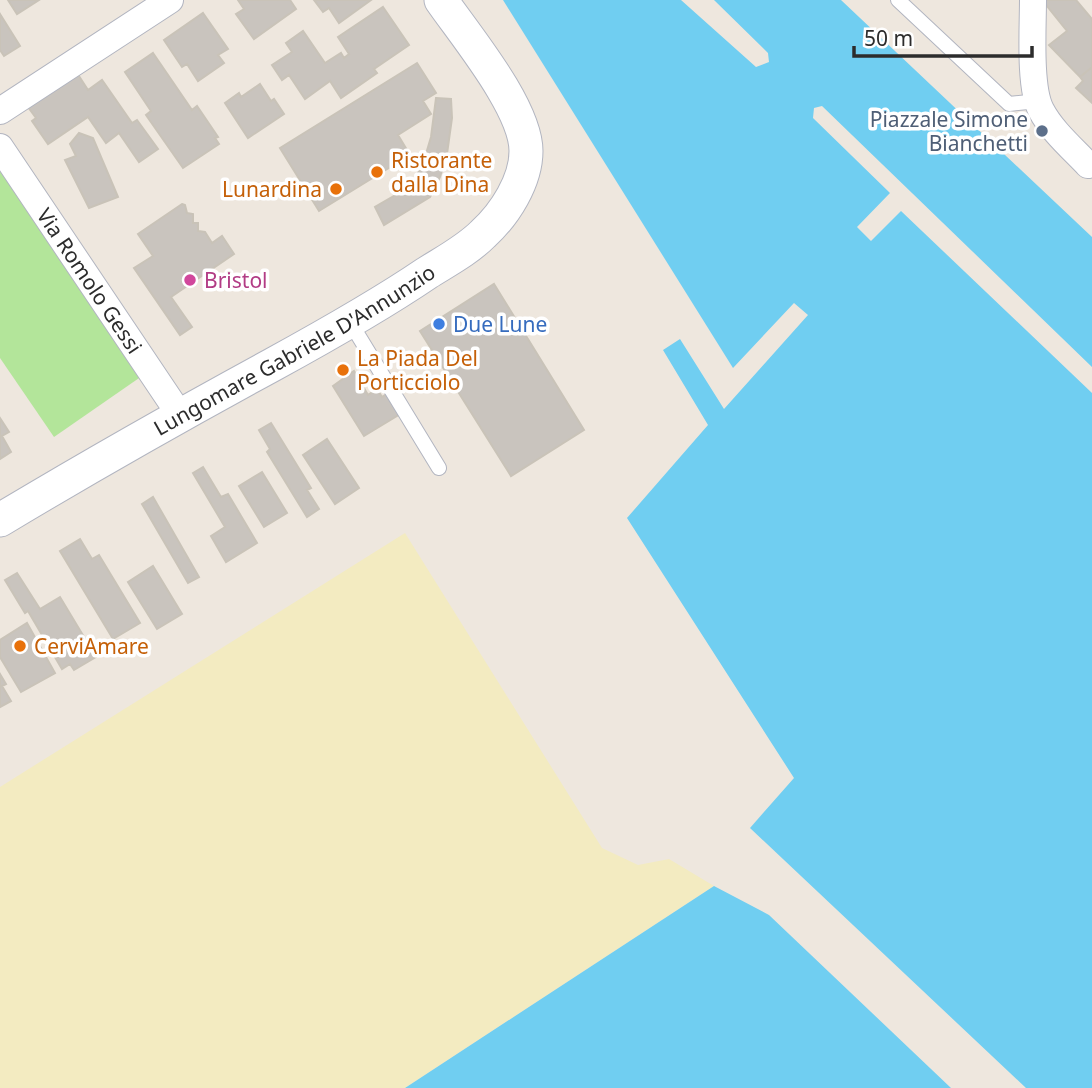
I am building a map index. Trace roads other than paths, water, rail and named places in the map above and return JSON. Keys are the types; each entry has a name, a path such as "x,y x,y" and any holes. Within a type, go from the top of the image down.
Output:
{"street":[{"path":"0,111 170,0"},
{"name":"Lungomare Gabriele D'Annunzio","path":"0,520 180,415 350,323 466,248 492,225 512,196 521,177 526,153 522,129 510,101 441,0"},
{"path":"1033,0 1034,80 1040,108 1059,135 1088,164"},
{"name":"Via Romolo Gessi","path":"0,147 180,415"}],"lane":[{"path":"898,0 1009,104 1038,101"},
{"path":"350,323 439,468"}],"water":[{"path":"503,0 681,0 756,67 769,62 768,53 714,0 841,0 1092,237 1092,367 822,106 814,108 813,118 890,193 857,227 871,241 901,211 1092,393 1092,1088 1026,1088 750,828 794,778 627,518 708,425 663,350 680,339 724,409 808,315 794,303 733,368"},
{"path":"714,886 769,915 951,1088 405,1088"}],"place":[{"name":"Piazzale Simone Bianchetti","path":"1042,131"},
{"name":"Ristorante dalla Dina","path":"377,172"},
{"name":"Lunardina","path":"336,189"},
{"name":"Bristol","path":"190,280"},
{"name":"Due Lune","path":"439,324"},
{"name":"La Piada Del Porticciolo","path":"343,370"},
{"name":"CerviAmare","path":"20,646"}]}
